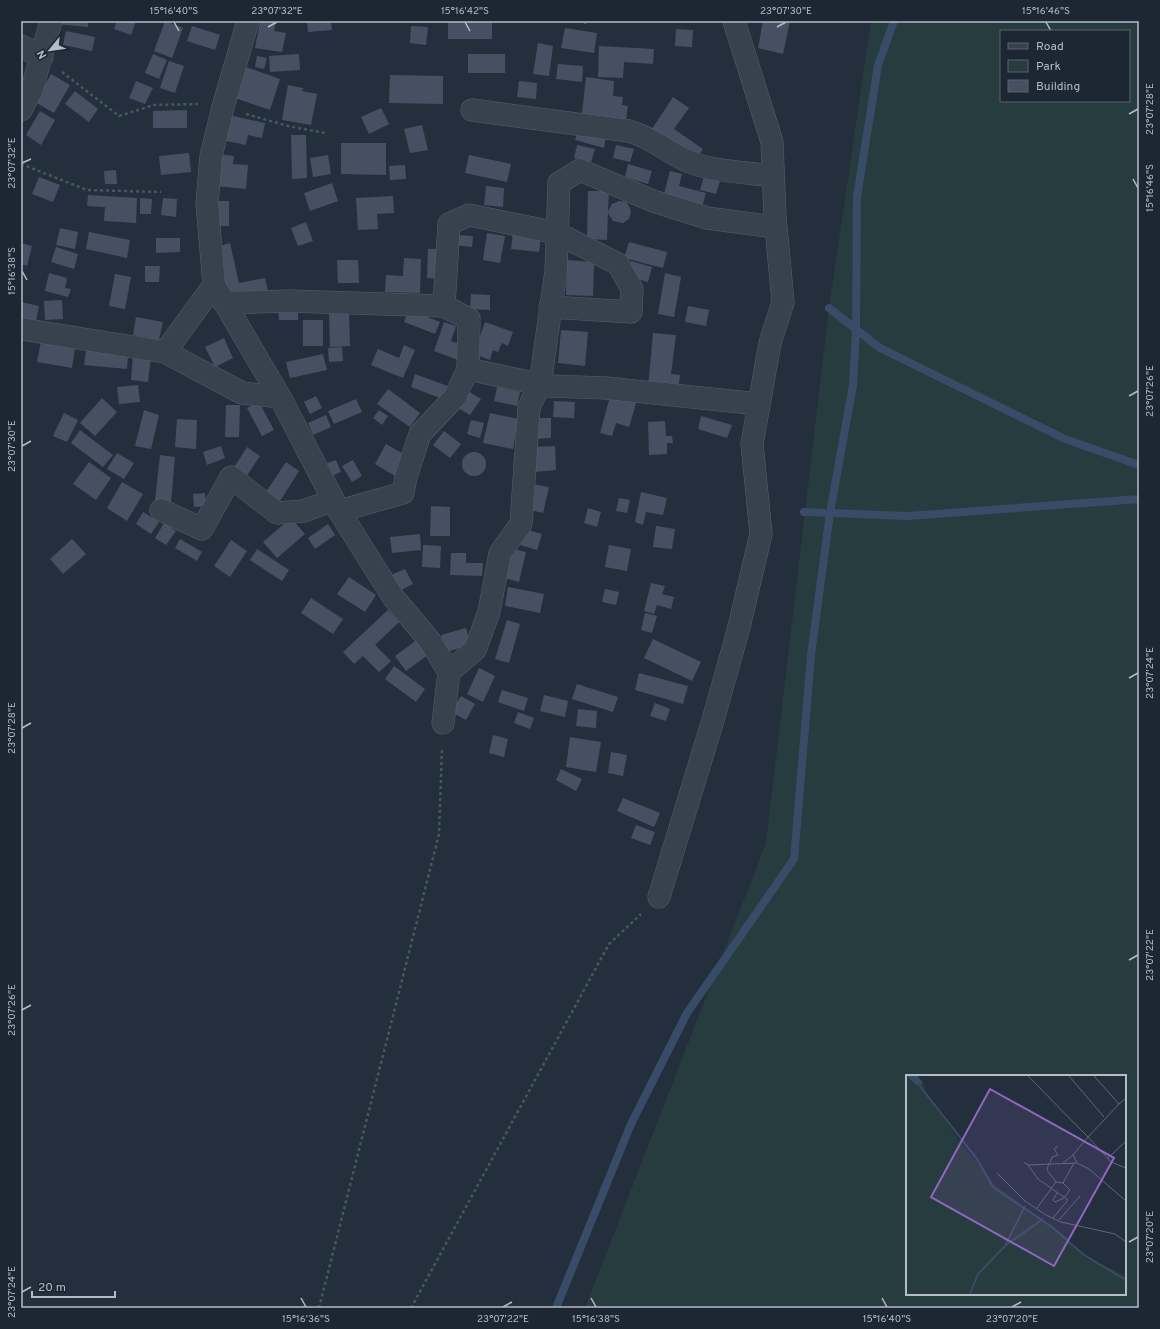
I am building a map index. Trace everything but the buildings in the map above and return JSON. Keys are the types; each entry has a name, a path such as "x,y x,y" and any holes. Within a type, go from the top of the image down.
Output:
{"street":[{"path":"21,110 32,89 51,21"},
{"path":"248,21 223,107 211,156 207,187 219,294 280,397 336,505 393,597 430,641 449,672 443,723"},
{"path":"659,897 713,720 738,631 761,534 752,444 770,343 783,302 775,227 772,142 734,21"},
{"path":"21,46 42,57"},
{"path":"472,110 630,131 650,139 679,157 696,164 773,176"},
{"path":"449,672 475,650 489,612 500,553 521,524 529,407 540,384 556,271 559,183 580,170 653,201 707,218 775,227"},
{"path":"444,306 449,224 469,215 557,233 618,264 632,289 630,312 550,308"},
{"path":"161,510 202,529 231,477 277,513 336,505 403,493 406,477 420,434 455,397 468,369 469,319 444,306 290,301 219,294"},
{"path":"165,352 219,294"},
{"path":"21,329 165,352 242,393 280,397"},
{"path":"468,369 540,384 606,388 759,404"}],"path":[{"path":"42,57 119,116 154,105 190,103 223,107 288,126 325,133"},
{"path":"21,164 87,190 161,192"},
{"path":"319,1308 439,834 443,723"},
{"path":"411,1308 608,944 659,897"}],"green space":[{"path":"871,21 1139,21 1139,1308 585,1308 766,843 829,308"}],"waterway":[{"path":"556,1308 631,1124 687,1013 794,859 811,655 830,513 853,385 856,329 857,197 878,65 894,21"},
{"path":"829,308 880,348 1065,439 1139,465"},
{"path":"804,512 908,516 1139,499"}]}
